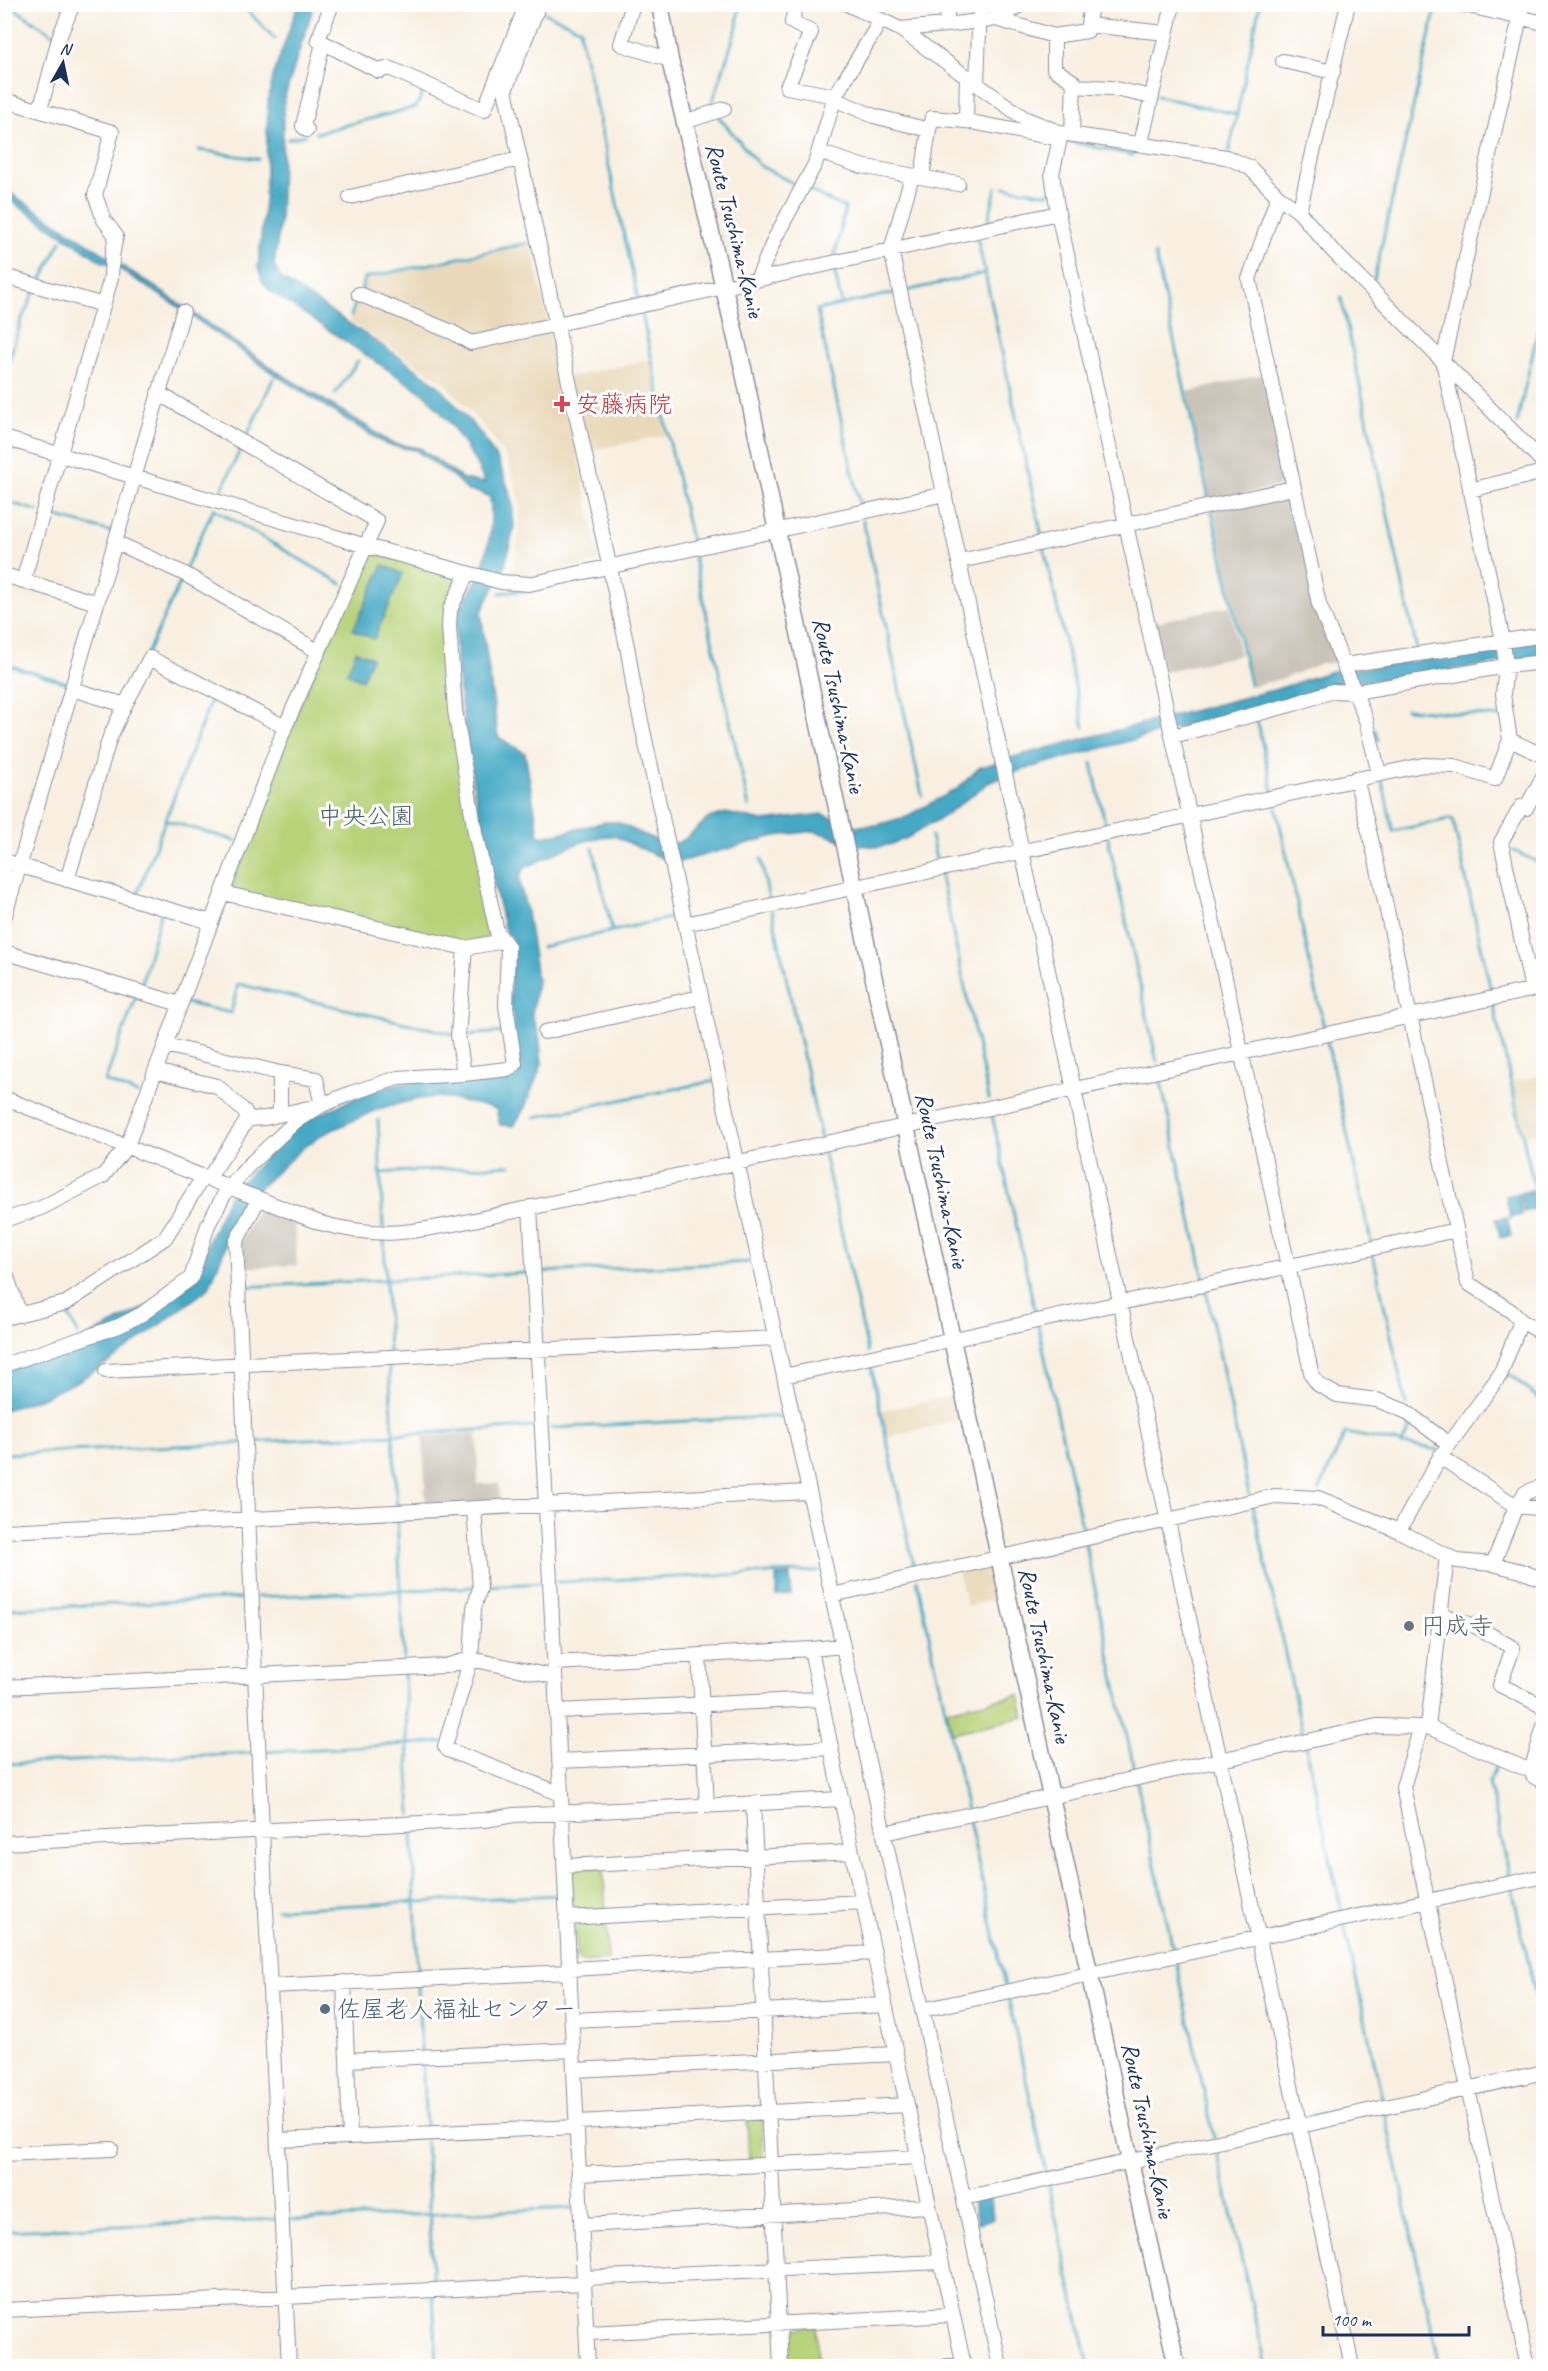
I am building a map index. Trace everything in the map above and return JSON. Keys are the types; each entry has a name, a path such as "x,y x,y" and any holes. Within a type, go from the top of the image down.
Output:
{"main road":[{"name":"Route Tsushima-Kanie","path":"660,4 684,122 743,368 1089,1974 1177,2367"}],"street":[{"path":"40,110 60,35 73,4"},
{"path":"332,4 318,40 379,71 389,68 484,110 527,4"},
{"path":"539,4 505,90 556,323 605,568 630,660 634,689 737,1162 772,1338 784,1376 805,1492 832,1594 840,1647 884,1833 1000,2367"},
{"path":"633,4 621,44 670,60"},
{"path":"796,4 792,22 812,32 787,87 834,97 874,116 930,130"},
{"path":"847,4 879,14 1024,118 1064,136"},
{"path":"946,25 948,4"},
{"path":"966,121 980,4"},
{"path":"900,29 996,19 1022,4"},
{"path":"996,19 1054,36 1088,31 1091,4"},
{"path":"1141,143 1173,4"},
{"path":"1299,212 1348,4"},
{"path":"1460,4 1522,11 1544,23"},
{"path":"685,924 1378,774 1440,764 1455,766 1496,779 1510,740 1503,694 1506,666 1503,641 1443,361 1522,11"},
{"path":"758,278 775,238 792,211 819,152 834,97 879,14"},
{"path":"1088,25 1166,33"},
{"path":"1054,36 1054,69 1074,82 1064,136 1052,174 1058,213 1312,1376 1318,1385 1337,1395 1377,1400 1405,1411 1449,1444"},
{"path":"307,130 303,126 323,43"},
{"path":"1283,61 1332,72"},
{"path":"1074,86 1111,88 1152,97"},
{"path":"4,100 112,132 95,195 104,220 116,236 111,262 111,278 23,581"},
{"path":"684,122 724,109"},
{"path":"1352,2367 891,250 917,176 932,118 1064,136 1141,143 1226,157 1249,167 1278,196 1299,212 1332,250 1544,463"},
{"path":"819,152 861,166 958,184"},
{"path":"350,196 520,159"},
{"path":"1278,196 1249,279 1319,603 1366,720 1378,774"},
{"path":"359,294 453,332 471,343 1058,213"},
{"path":"4,276 103,305"},
{"path":"4,918 183,312"},
{"path":"4,1220 41,1208 103,1176 127,1146 285,727 377,521 158,393"},
{"path":"4,438 366,546 501,582 529,584 945,494"},
{"path":"1470,490 1544,472"},
{"path":"960,561 1293,488"},
{"path":"115,542 183,573 319,652"},
{"path":"4,575 97,603"},
{"path":"4,1365 119,1326 142,1314 192,1278 208,1225 230,1188 249,1165 296,1121 322,1105 398,1078 508,1069 515,1064 506,1006 508,947 497,932 475,832 455,710 450,610 471,575"},
{"path":"1345,666 1544,635"},
{"path":"67,880 110,736 150,658 285,727"},
{"path":"1173,735 1294,704 1332,691 1355,690 1544,662"},
{"path":"72,689 125,705"},
{"path":"1510,740 1544,756"},
{"path":"4,1098 320,1224 344,1230 393,1234 530,1208 1538,988 1501,842 1521,807 1526,808 1544,775"},
{"path":"1356,778 1468,1283 1511,1311 1521,1322 1544,1334"},
{"path":"4,861 211,921"},
{"path":"222,893 465,948 504,941"},
{"path":"464,1074 458,1035 465,948"},
{"path":"4,952 180,1004"},
{"path":"545,1032 700,997"},
{"path":"165,1045 280,1073 316,1079 322,1105"},
{"path":"155,1071 217,1086 244,1112 248,1119"},
{"path":"280,1073 280,1114"},
{"path":"248,1119 265,1118 322,1105"},
{"path":"4,1318 66,1303 165,1238 248,1119"},
{"path":"257,1199 236,1242 289,2367"},
{"path":"530,1208 539,1350 588,2367"},
{"path":"784,1376 1456,1230"},
{"path":"4,1269 20,1315"},
{"path":"1399,1532 1440,1456 1500,1375 1521,1322"},
{"path":"106,1371 772,1338"},
{"path":"1440,1456 1516,1506 1537,1508"},
{"path":"1493,1564 1516,1506 1525,1493 1544,1485"},
{"path":"4,1531 805,1492"},
{"path":"832,1594 1275,1496 1318,1498 1399,1532 1457,1561 1493,1564 1544,1580"},
{"path":"474,1509 480,1588 474,1608 471,1659 445,1746 448,1750 561,1794"},
{"path":"1447,1556 1425,1727 1403,1786 1528,2367"},
{"path":"1441,1614 1477,1627 1513,1648 1500,1685 1544,1707"},
{"path":"4,1687 445,1666 471,1659 554,1670 699,1655 840,1647"},
{"path":"811,1649 862,1902 964,2366 947,2367"},
{"path":"699,1655 707,1806"},
{"path":"557,1711 820,1699"},
{"path":"884,1833 1377,1726 1425,1727 1531,1771"},
{"path":"1544,1726 1531,1771 1533,1776 1544,1782"},
{"path":"559,1761 832,1748"},
{"path":"4,1843 485,1820 514,1815 842,1799"},
{"path":"753,1804 781,2367"},
{"path":"564,1866 852,1852"},
{"path":"922,2010 1544,1876"},
{"path":"566,1918 862,1902"},
{"path":"270,1986 874,1953"},
{"path":"344,1982 350,2137"},
{"path":"572,2020 885,2005"},
{"path":"347,2060 573,2050"},
{"path":"574,2070 896,2055"},
{"path":"964,2198 1466,2084 1544,2072"},
{"path":"279,2140 907,2105"},
{"path":"4,2154 111,2149"},
{"path":"579,2174 919,2157"},
{"path":"582,2225 929,2206"},
{"path":"4,2310 584,2281 776,2268 941,2262"},
{"path":"587,2333 953,2315"}],"shaded area":[{"name":"安藤病院","path":"531,244 560,379 650,360 666,435 577,453 600,562 532,576 511,573 517,554 520,506 514,478 505,455 489,433 444,382 350,321 366,280"},
{"path":"1264,374 1289,484 1211,501 1187,392"},
{"path":"1287,494 1292,496 1336,660 1334,663 1321,663 1285,678 1252,686 1214,509"},
{"path":"1230,606 1240,655 1163,672 1152,623"},
{"path":"1543,1075 1543,1131 1524,1135 1513,1082"},
{"path":"260,1205 294,1219 297,1265 239,1268 238,1247"},
{"path":"954,1395 959,1420 888,1437 882,1411"},
{"path":"477,1433 478,1484 499,1483 500,1505 426,1509 423,1436"},
{"path":"991,1565 998,1598 967,1606 958,1570"}],"green space":[{"name":"中央公園","path":"368,554 459,577 445,626 495,935 466,944 230,892 296,713"},
{"path":"1019,1695 1024,1717 952,1733 947,1710"},
{"path":"603,1867 606,1911 580,1913 574,1908 572,1873 576,1868"},
{"path":"606,1918 608,1960 582,1962 577,1958 575,1924"},
{"path":"747,2118 762,2119 763,2156 758,2161 749,2161"},
{"path":"816,2326 818,2366 787,2366 784,2330"}],"water":[{"path":"298,5 314,5 284,99 280,222 274,266 281,278 439,386 482,435 499,462 512,499 514,528 505,566 481,613 498,737 525,753 539,835 543,837 605,822 617,822 660,842 677,843 709,818 726,813 763,821 822,814 856,826 877,825 905,817 957,789 979,768 1020,755 1277,689 1332,671 1392,665 1543,640 1543,657 1334,686 1021,770 988,783 946,815 907,838 879,847 857,845 814,831 775,836 679,862 666,860 614,836 579,843 525,868 520,875 520,883 535,964 537,981 532,1015 539,1034 542,1064 525,1107 514,1126 500,1125 496,1109 491,1107 439,1097 418,1099 378,1109 324,1134 305,1146 255,1192 227,1243 209,1288 118,1356 78,1381 42,1398 5,1410 5,1371 70,1346 195,1281 200,1274 208,1243 230,1194 293,1129 313,1117 369,1092 389,1086 417,1081 513,1074 520,1068 510,1001 512,938 505,931 482,826 456,661 458,614 483,564 490,531 490,497 468,491 455,478 415,450 387,445 275,375 180,308 118,268 101,261 5,197 4,189 154,286 278,372 391,443 420,448 463,479 485,483 476,463 453,427 427,396 270,291 262,281 258,267 265,198 268,101 273,76"},
{"path":"383,565 403,574 374,639 353,630"},
{"path":"356,651 372,658 362,680 347,673"},
{"path":"1532,1190 1536,1209 1524,1212 1520,1193"},
{"path":"1518,1193 1522,1215 1510,1218 1506,1196"},
{"path":"1507,1217 1511,1236 1500,1238 1496,1219"},
{"path":"790,1575 791,1595 777,1596 776,1576"},
{"path":"991,2197 993,2219 977,2223 973,2201"}],"waterway":[{"path":"7,4 56,36"},
{"path":"241,4 275,39"},
{"path":"710,105 737,27 739,4"},
{"path":"1229,152 1260,4"},
{"path":"1374,279 1436,7"},
{"path":"545,13 581,29 580,34 638,299"},
{"path":"1152,65 1158,37"},
{"path":"316,133 416,107 425,88"},
{"path":"1157,96 1235,114"},
{"path":"693,111 709,106"},
{"path":"718,116 759,165 798,186"},
{"path":"288,139 305,135"},
{"path":"1067,141 1133,155 1135,148"},
{"path":"199,150 258,159"},
{"path":"988,222 996,187"},
{"path":"1004,187 1049,194 1049,191"},
{"path":"808,190 845,208 835,255"},
{"path":"906,291 985,273 977,237"},
{"path":"41,281 61,241"},
{"path":"361,290 365,278 528,243"},
{"path":"1155,254 1209,500"},
{"path":"834,269 842,305"},
{"path":"985,273 1042,537"},
{"path":"4,377 21,321 35,290"},
{"path":"860,506 817,310 894,293"},
{"path":"351,316 357,298"},
{"path":"1341,298 1417,651"},
{"path":"1517,423 1544,303"},
{"path":"641,310 691,540"},
{"path":"335,394 358,361"},
{"path":"245,440 273,379"},
{"path":"220,494 241,448"},
{"path":"4,501 38,511"},
{"path":"185,570 214,508"},
{"path":"214,509 342,584"},
{"path":"1212,511 1250,684"},
{"path":"47,514 112,532"},
{"path":"863,520 922,795"},
{"path":"1044,548 1084,727"},
{"path":"694,558 749,807"},
{"path":"572,581 602,576"},
{"path":"147,654 182,578"},
{"path":"500,593 527,590"},
{"path":"4,664 68,683"},
{"path":"137,895 213,694"},
{"path":"1406,709 1502,717"},
{"path":"1257,720 1273,792"},
{"path":"1375,730 1378,740"},
{"path":"1092,763 1106,828"},
{"path":"1382,780 1393,831 1453,820 1491,991"},
{"path":"1275,802 1324,1028"},
{"path":"165,820 236,841"},
{"path":"931,836 937,864"},
{"path":"1108,838 1157,1062"},
{"path":"593,848 612,930"},
{"path":"1514,851 1544,865"},
{"path":"761,859 769,901"},
{"path":"940,873 989,1099"},
{"path":"772,911 821,1139"},
{"path":"140,989 161,912"},
{"path":"542,947 678,916"},
{"path":"186,1003 231,1013 238,984 453,1034"},
{"path":"136,997 105,1081 138,1094"},
{"path":"1493,1003 1544,1230"},
{"path":"463,1035 505,1032"},
{"path":"1327,1041 1371,1242"},
{"path":"1160,1078 1204,1279"},
{"path":"535,1117 714,1081"},
{"path":"992,1115 1036,1316"},
{"path":"378,1120 383,1228"},
{"path":"823,1149 868,1352"},
{"path":"380,1173 511,1165"},
{"path":"384,1239 389,1352"},
{"path":"1373,1254 1406,1404"},
{"path":"540,1272 753,1262"},
{"path":"241,1287 527,1273"},
{"path":"1206,1290 1249,1494"},
{"path":"65,1308 78,1334"},
{"path":"1038,1325 1083,1532"},
{"path":"389,1362 397,1508"},
{"path":"870,1362 915,1571"},
{"path":"1505,1379 1509,1374 1544,1403"},
{"path":"551,1428 787,1416"},
{"path":"1401,1445 1408,1432 1410,1421"},
{"path":"250,1442 536,1427"},
{"path":"1319,1491 1345,1433 1438,1450"},
{"path":"4,1454 241,1443"},
{"path":"1253,1506 1303,1736"},
{"path":"397,1517 404,1664"},
{"path":"1085,1543 1135,1773"},
{"path":"557,1582 820,1571"},
{"path":"917,1580 967,1810"},
{"path":"485,1586 543,1583"},
{"path":"257,1597 475,1587"},
{"path":"4,1609 248,1598"},
{"path":"404,1673 411,1815"},
{"path":"264,1752 443,1742"},
{"path":"1306,1746 1342,1913"},
{"path":"4,1764 254,1753"},
{"path":"1497,1762 1489,1783 1510,1877"},
{"path":"1137,1782 1173,1949"},
{"path":"969,1820 1005,1986"},
{"path":"412,1831 418,1974"},
{"path":"1512,1888 1544,2033"},
{"path":"277,1909 558,1895"},
{"path":"1344,1924 1383,2102"},
{"path":"1176,1961 1214,2138"},
{"path":"418,1984 421,2052"},
{"path":"1008,1997 1047,2176"},
{"path":"422,2062 426,2126"},
{"path":"1302,2118 1357,2106"},
{"path":"1385,2113 1440,2366"},
{"path":"426,2142 433,2287"},
{"path":"1216,2147 1266,2366"},
{"path":"1048,2184 1089,2366"},
{"path":"291,2220 573,2208"},
{"path":"4,2231 278,2219"},
{"path":"433,2295 437,2366"},
{"path":"478,2366 578,2362"}],"place":[{"name":"安藤病院","path":"562,404"},
{"name":"円成寺","path":"1409,1626"},
{"name":"佐屋老人福祉センター","path":"325,2009"}]}
